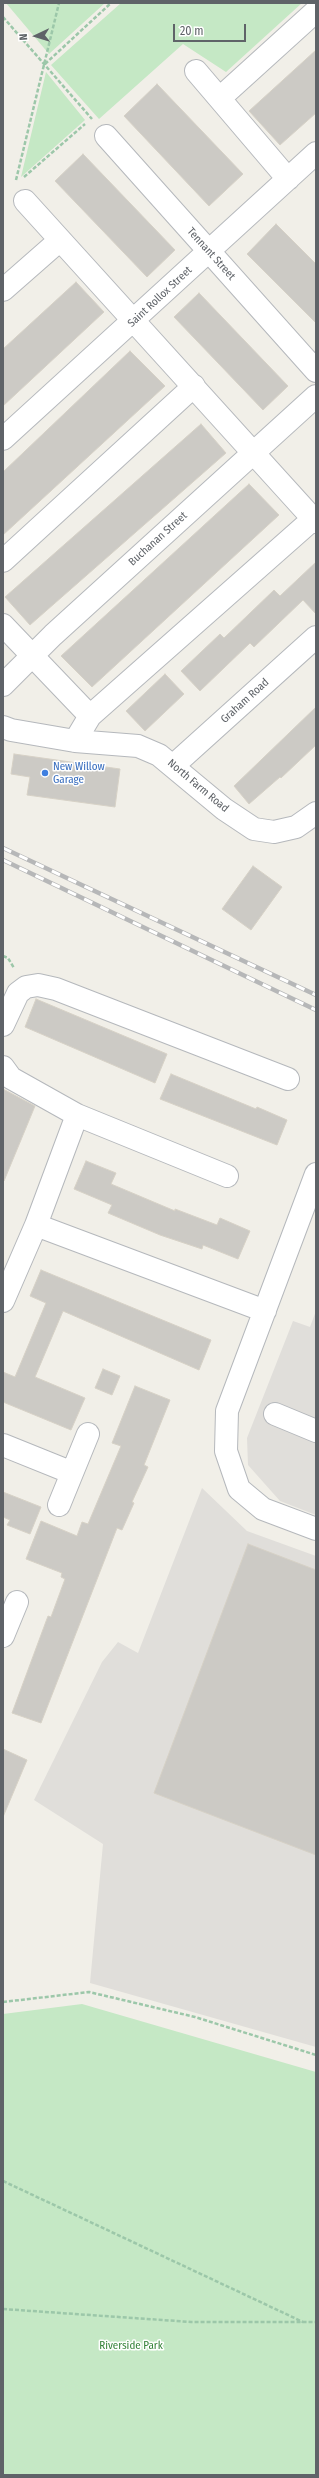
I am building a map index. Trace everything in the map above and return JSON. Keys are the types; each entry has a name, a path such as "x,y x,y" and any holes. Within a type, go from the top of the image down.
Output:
{"street":[{"path":"220,98 316,11"},
{"path":"196,71 288,179"},
{"name":"Tennant Street","path":"106,136 316,371"},
{"name":"Saint Rollox Street","path":"3,439 316,153"},
{"path":"26,202 135,320 315,520 90,716 75,741"},
{"path":"3,290 60,240"},
{"path":"3,561 194,386"},
{"name":"Buchanan Street","path":"3,685 52,635 254,454 316,396"},
{"path":"3,625 90,716"},
{"name":"Graham Road","path":"174,765 316,637"},
{"name":"North Farm Road","path":"3,727 75,741 138,746 159,755 174,765 224,809 254,829 274,832 296,827 316,813"},
{"path":"3,1025 18,993 26,987 38,985 56,989 288,1079"},
{"path":"3,1067 11,1078 77,1115 227,1176"},
{"path":"3,1301 36,1225 77,1115"},
{"path":"316,1174 227,1411 226,1451 239,1489 262,1509 316,1529"},
{"path":"36,1225 265,1311"},
{"path":"275,1414 316,1431"},
{"path":"59,1504 70,1472 88,1434"},
{"path":"3,1445 70,1472"},
{"path":"3,1636 17,1602"}],"path":[{"path":"59,3 15,186 91,118"},
{"path":"44,64 111,3"},
{"path":"3,17 106,136"},
{"path":"3,2002 88,1992 195,2017 316,2055"},
{"path":"3,2181 303,2322"},
{"path":"3,2309 191,2322 316,2322"}],"shaded area":[{"path":"316,1311 316,1515 280,1501 248,1465 247,1438 293,1321 310,1327"},
{"path":"202,1488 247,1531 316,1556 316,2047 90,1983 103,1844 34,1800 102,1662 118,1642 138,1653"}],"green space":[{"path":"6,3 105,3 49,54"},
{"path":"121,3 302,3 226,72 183,44 99,119 51,65"},
{"path":"46,72 85,120 21,177"},
{"name":"Riverside Park","path":"82,2004 316,2072 316,2475 3,2475 3,2014"}],"building":[{"path":"316,50 316,113 280,145 249,111"},
{"path":"157,84 243,174 209,206 124,116"},
{"path":"83,154 175,250 147,277 55,181"},
{"path":"276,224 316,264 316,323 247,254"},
{"path":"76,282 104,312 3,406 3,349"},
{"path":"199,293 288,386 263,410 174,317"},
{"path":"130,351 165,386 3,535 3,472"},
{"path":"201,424 226,453 30,625 5,597"},
{"path":"249,484 279,515 92,687 61,656"},
{"path":"316,562 316,614 303,600 254,647 250,643 200,691 181,671 220,634 224,638 274,590 280,596"},
{"path":"165,674 184,694 145,731 126,711"},
{"path":"316,707 316,745 281,778 280,777 249,804 234,786"},
{"path":"14,754 120,769 115,807 27,795 30,777 11,774"},
{"path":"253,866 282,887 251,930 222,909"},
{"path":"36,999 167,1054 155,1083 25,1027"},
{"path":"171,1074 256,1109 257,1107 287,1120 277,1145 160,1099"},
{"path":"3,1089 35,1106 4,1181 3,1181"},
{"path":"86,1161 116,1173 111,1184 175,1211 175,1209 217,1225 220,1218 250,1231 238,1259 203,1245 202,1249 160,1235 108,1213 112,1205 74,1189"},
{"path":"41,1270 211,1340 199,1370 63,1311 35,1377 85,1398 71,1430 3,1402 3,1372 15,1377 46,1303 30,1296"},
{"path":"103,1369 120,1376 112,1395 95,1388"},
{"path":"135,1386 170,1400 144,1465 148,1467 132,1502 134,1503 122,1530 117,1528 41,1723 12,1713 48,1616 51,1617 65,1579 61,1577 62,1573 26,1559 41,1521 77,1536 82,1522 88,1524 121,1446 112,1443"},
{"path":"3,1492 41,1507 30,1534 7,1525 10,1520 3,1517"},
{"path":"248,1544 316,1570 316,1855 154,1793"},
{"path":"3,1749 27,1760 3,1817"}],"railway":[{"path":"3,848 316,995"},
{"path":"3,860 316,1010"}],"place":[{"name":"New Willow Garage","path":"45,773"}]}
